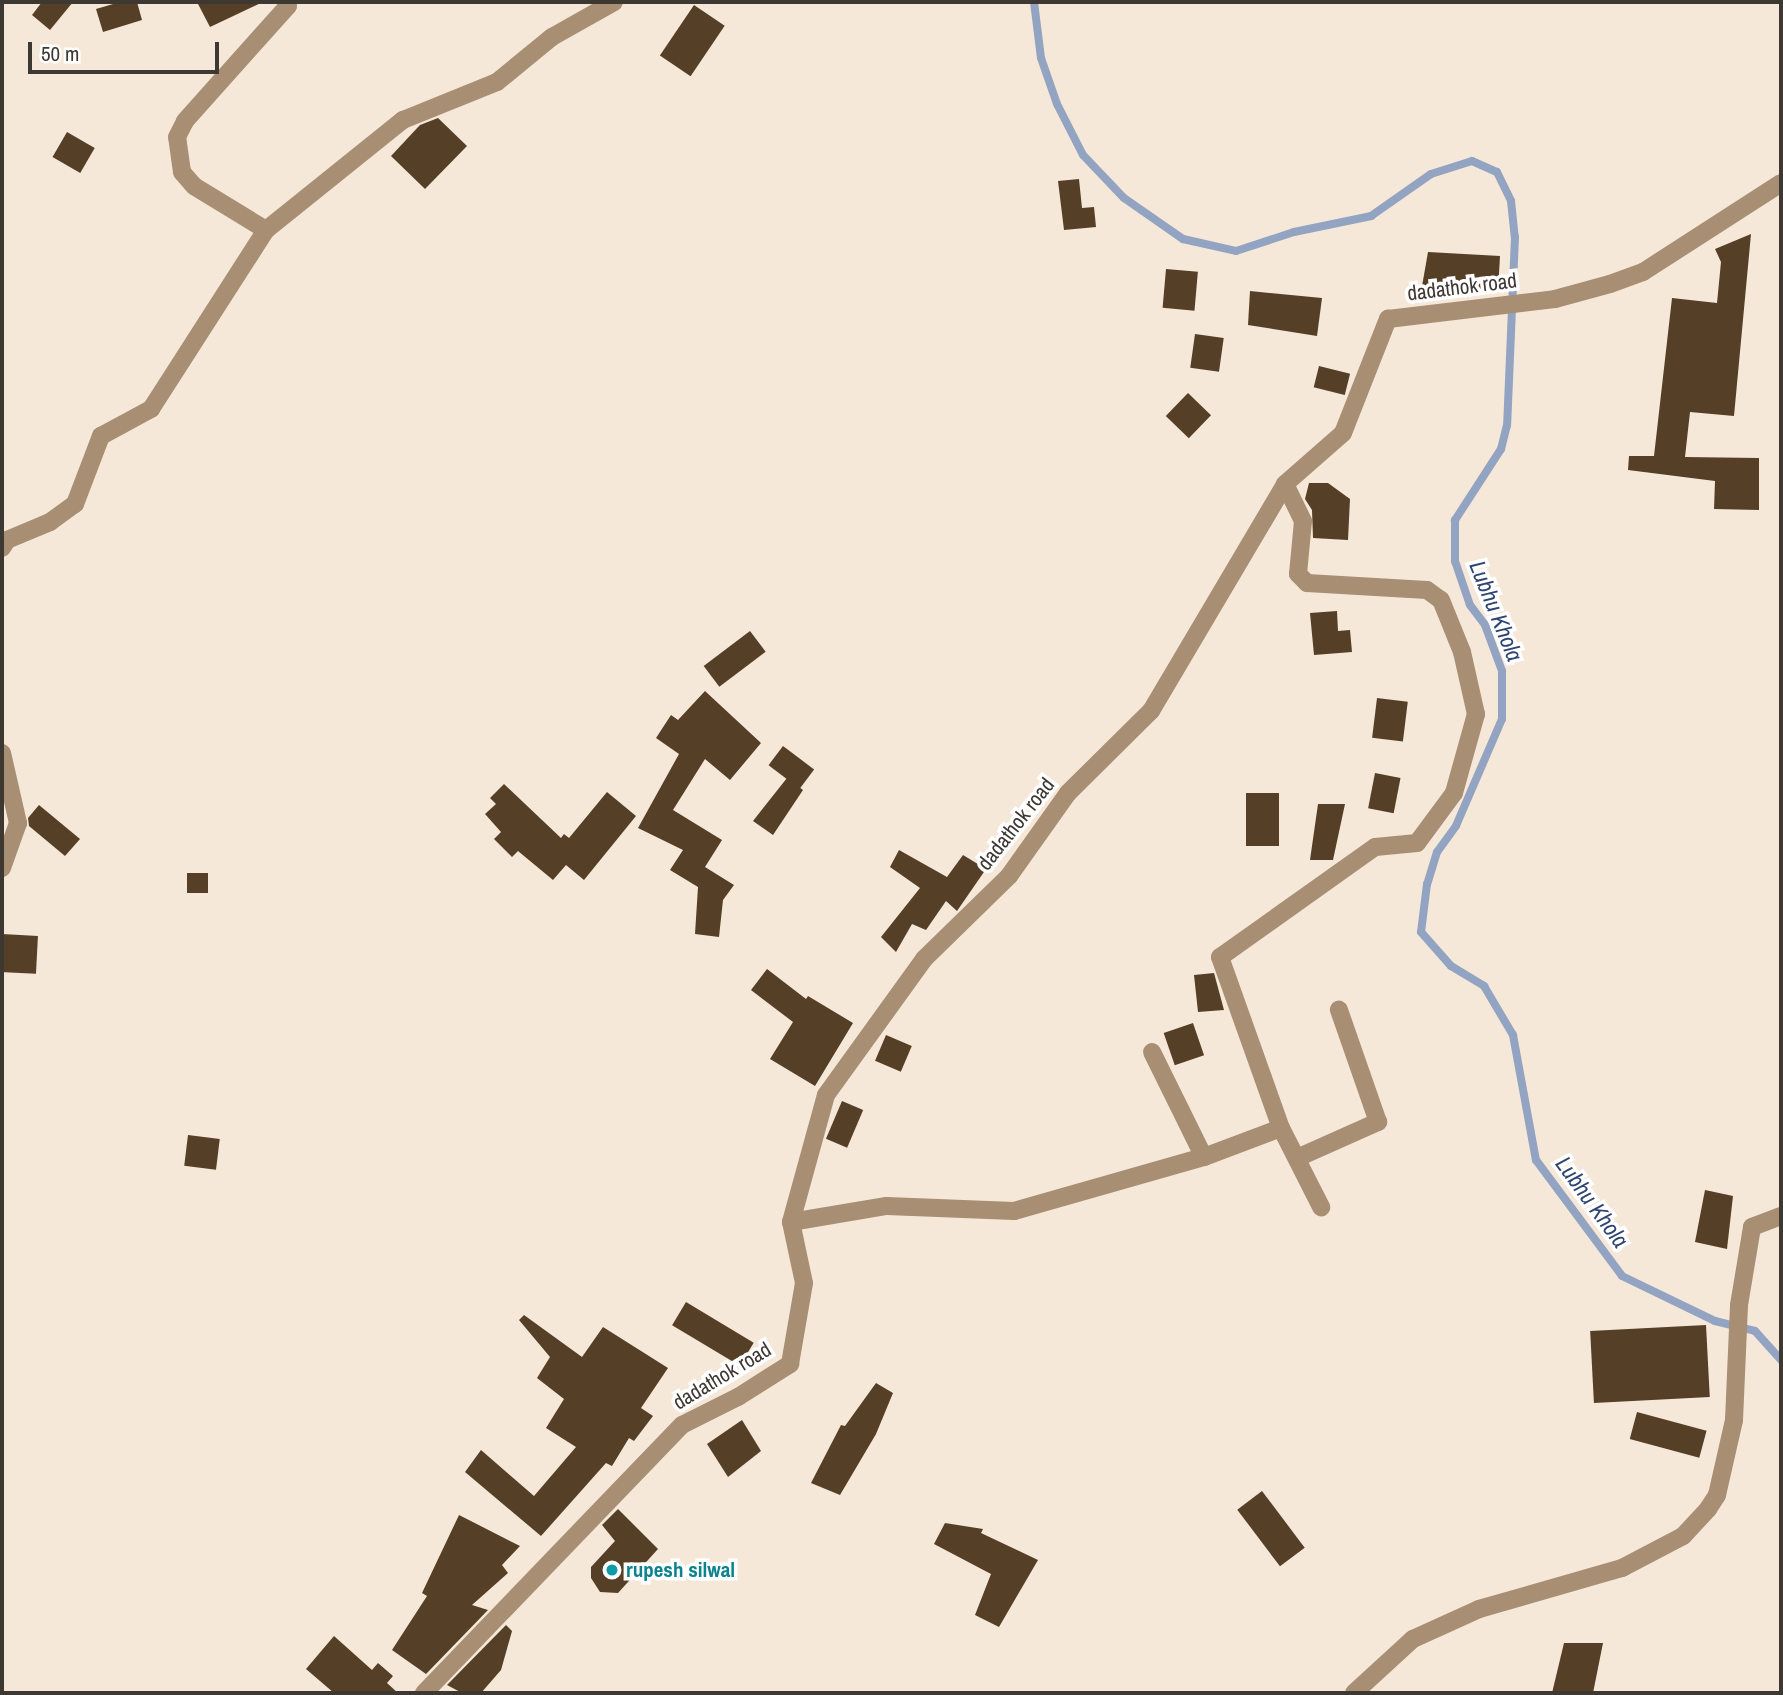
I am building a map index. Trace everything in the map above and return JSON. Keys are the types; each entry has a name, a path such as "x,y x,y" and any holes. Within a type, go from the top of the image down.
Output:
{"street":[{"path":"266,230 194,186 176,155 177,137 185,121 288,6 286,2"},
{"path":"2,548 6,540 50,522 75,504 101,436 151,409 266,230 403,120 497,82 552,37 614,2"},
{"name":"dadathok road","path":"424,1693 682,1425 738,1397 790,1364 804,1283 791,1222 826,1095 924,959 1009,876 1068,793 1151,711 1285,484 1343,433 1388,318 1497,302 1528,302 1577,293 1643,272 1781,183"},
{"path":"1285,484 1303,521 1298,574 1307,583 1427,590 1441,600 1462,652 1476,714 1454,793 1418,843 1374,847 1220,957 1281,1128 1321,1208"},
{"path":"2,753 18,823 2,868"},
{"path":"1297,1158 1378,1122 1339,1010"},
{"path":"1152,1052 1204,1157"},
{"path":"791,1222 887,1206 1014,1212 1204,1157 1281,1128"},
{"path":"1354,1693 1413,1639 1479,1609 1622,1567 1683,1536 1717,1495 1734,1420 1738,1305 1752,1227 1781,1216"}],"building":[{"path":"42,2 73,2 50,30 32,15"},
{"path":"120,2 137,2 142,20 103,32 96,9"},
{"path":"197,2 263,2 210,27"},
{"path":"694,5 725,26 691,76 660,56"},
{"path":"438,118 467,146 425,189 391,156 420,125"},
{"path":"67,132 95,148 80,173 53,157"},
{"path":"1079,179 1082,208 1094,207 1096,227 1064,230 1058,181"},
{"path":"1751,234 1734,416 1690,412 1685,457 1759,458 1759,510 1714,509 1715,481 1628,470 1629,456 1654,456 1672,298 1717,303 1721,262 1715,249"},
{"path":"1428,252 1500,256 1498,291 1421,292"},
{"path":"1166,269 1198,272 1194,311 1163,308"},
{"path":"1250,291 1322,298 1317,336 1248,325"},
{"path":"1195,334 1224,338 1219,372 1190,368"},
{"path":"1319,366 1350,374 1345,395 1314,387"},
{"path":"1188,393 1211,415 1189,438 1166,416"},
{"path":"1309,483 1328,483 1350,499 1348,540 1313,538 1312,510 1305,499"},
{"path":"1337,611 1338,631 1350,630 1352,652 1314,655 1310,613"},
{"path":"750,631 766,652 719,687 704,666"},
{"path":"705,691 761,743 730,780 705,759 673,810 722,840 705,867 734,885 723,900 719,937 695,934 698,887 670,870 683,850 638,828 679,754 656,738 671,715 678,720"},
{"path":"1377,698 1408,702 1403,741 1372,738"},
{"path":"783,746 814,769 800,789 769,765"},
{"path":"1375,773 1401,778 1394,813 1368,808"},
{"path":"787,778 803,790 773,835 753,821"},
{"path":"504,784 561,838 564,834 569,838 607,792 636,816 584,880 566,865 553,880 518,851 512,857 494,839 501,832 485,814 496,804 490,798"},
{"path":"1246,793 1279,793 1279,846 1246,846"},
{"path":"1318,804 1345,804 1333,860 1310,860"},
{"path":"39,805 80,839 65,856 29,826 28,818"},
{"path":"899,850 947,877 963,855 986,869 957,911 946,901 926,930 912,924 896,952 881,937 920,888 890,867"},
{"path":"187,873 208,873 208,893 187,893"},
{"path":"2,934 38,936 36,974 2,972"},
{"path":"767,969 806,999 808,996 853,1023 815,1086 770,1059 793,1022 751,990"},
{"path":"1214,973 1224,1010 1198,1012 1194,975"},
{"path":"1193,1023 1204,1055 1175,1065 1164,1033"},
{"path":"886,1035 912,1046 901,1072 875,1061"},
{"path":"842,1101 863,1110 847,1148 826,1139"},
{"path":"188,1135 220,1139 216,1170 184,1166"},
{"path":"1705,1190 1733,1196 1727,1249 1695,1242"},
{"path":"686,1302 754,1343 740,1366 672,1325"},
{"path":"524,1315 582,1357 603,1327 668,1368 641,1408 653,1416 634,1441 629,1438 612,1466 606,1463 541,1536 465,1472 481,1450 534,1496 576,1447 546,1428 564,1399 537,1378 550,1357 519,1320"},
{"path":"1706,1325 1710,1397 1594,1403 1590,1331"},
{"path":"876,1383 893,1393 876,1434 840,1495 811,1483 841,1425 845,1426"},
{"path":"1637,1412 1707,1431 1699,1458 1630,1439"},
{"path":"742,1420 761,1451 728,1477 707,1444"},
{"path":"1262,1491 1305,1548 1280,1566 1237,1510"},
{"path":"618,1509 658,1549 618,1593 600,1592 591,1578 591,1567 615,1541 602,1525"},
{"path":"459,1515 520,1546 502,1565 508,1573 472,1605 488,1610 426,1674 392,1650 427,1596 422,1593"},
{"path":"945,1523 983,1529 981,1533 1038,1560 999,1627 975,1615 991,1574 934,1544"},
{"path":"506,1625 512,1631 501,1670 481,1693 462,1693 447,1685"},
{"path":"334,1636 372,1670 378,1663 393,1676 387,1683 398,1693 334,1693 306,1669"},
{"path":"1564,1643 1603,1643 1593,1693 1552,1693"}],"waterway":[{"name":"Lubhu Khola","path":"1034,2 1041,58 1057,104 1083,155 1124,198 1183,239 1236,251 1294,232 1371,216 1431,174 1472,161 1497,172 1511,201 1515,237 1507,425 1501,449 1455,520 1455,561 1470,605 1485,625 1502,671 1502,719 1456,826 1437,852 1427,884 1421,932 1451,966 1484,986 1513,1035 1536,1160 1622,1276 1715,1321 1755,1331 1781,1360"}],"place":[{"name":"rupesh silwal","path":"612,1570"}]}
